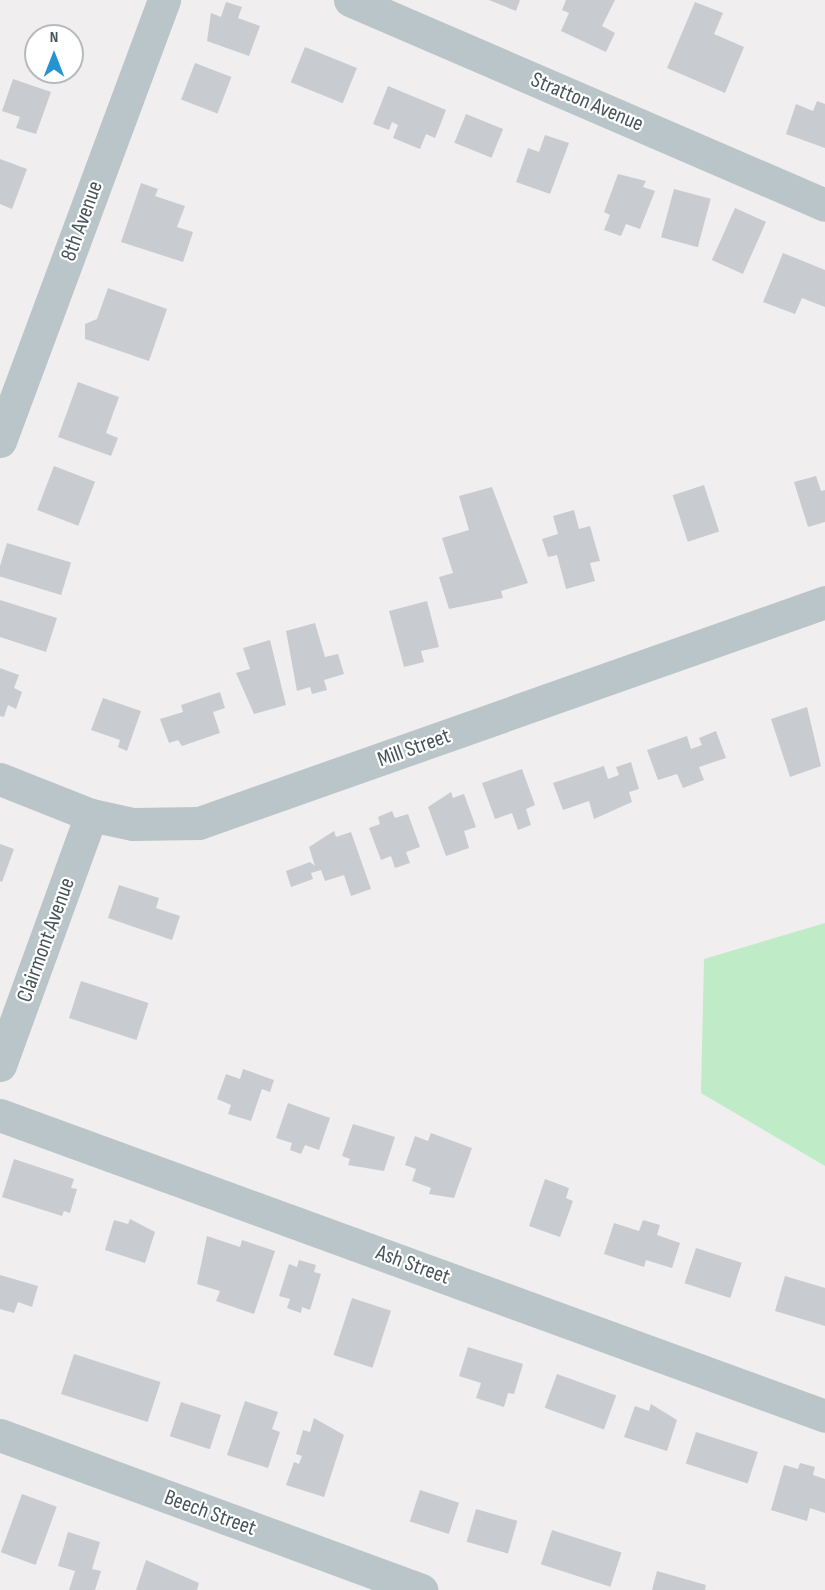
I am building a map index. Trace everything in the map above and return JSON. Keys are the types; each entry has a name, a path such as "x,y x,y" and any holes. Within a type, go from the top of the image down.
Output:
{"street":[{"name":"8th Avenue","path":"0,441 164,0"},
{"name":"Stratton Avenue","path":"350,0 825,205"},
{"name":"Mill Street","path":"0,779 91,815 133,824 199,823 825,602"},
{"name":"Clairmont Avenue","path":"0,1065 91,815"},
{"name":"Ash Street","path":"0,1115 825,1416"},
{"name":"Beech Street","path":"0,1435 421,1590"}],"green space":[{"path":"825,923 825,1166 701,1093 704,959"}],"building":[{"path":"489,0 520,0 516,11"},
{"path":"566,0 615,0 602,26 615,33 606,52 561,31 569,13 562,10"},
{"path":"226,2 242,7 238,18 260,26 249,56 207,41 211,13 221,17"},
{"path":"695,2 723,13 714,34 744,47 725,93 667,68"},
{"path":"305,47 357,68 343,103 291,82"},
{"path":"195,63 231,77 217,113 181,99"},
{"path":"13,79 51,92 36,134 16,128 20,117 2,111"},
{"path":"388,86 446,110 435,138 426,134 420,149 393,138 398,125 392,122 389,130 373,124"},
{"path":"817,101 825,104 825,148 786,134 796,104 813,111"},
{"path":"466,114 503,129 491,158 454,143"},
{"path":"545,135 569,143 550,194 516,182 528,148 539,152"},
{"path":"0,159 27,169 12,209 0,204"},
{"path":"618,174 646,181 643,187 655,191 640,229 626,224 621,236 604,230 610,215 604,212"},
{"path":"141,183 158,189 155,196 185,206 177,227 193,232 183,262 121,242"},
{"path":"674,189 711,199 698,247 661,237"},
{"path":"735,208 766,222 743,274 712,260"},
{"path":"783,253 825,270 825,307 802,298 795,314 763,302"},
{"path":"108,288 167,309 149,361 85,339 85,324 97,319"},
{"path":"78,382 119,397 106,433 118,438 111,456 58,437"},
{"path":"54,466 95,482 78,526 37,510"},
{"path":"816,476 821,491 825,490 825,522 808,527 794,482"},
{"path":"704,485 719,532 688,542 673,495"},
{"path":"492,487 528,583 501,591 503,598 449,609 439,577 453,573 442,538 469,530 459,496"},
{"path":"574,510 579,529 590,526 600,561 590,563 595,581 566,589 557,555 548,557 542,539 558,534 553,516"},
{"path":"7,543 71,563 61,595 0,576 0,566"},
{"path":"0,600 57,618 46,652 0,637"},
{"path":"427,601 439,647 421,651 424,662 404,667 389,611"},
{"path":"315,623 325,657 338,654 344,674 324,680 327,690 312,694 310,687 297,691 286,631"},
{"path":"270,640 286,705 254,714 236,673 250,669 243,648"},
{"path":"0,668 19,675 14,688 22,692 16,709 8,705 4,717 0,716"},
{"path":"220,692 225,708 213,712 220,733 182,746 178,740 169,743 160,719 183,712 181,705"},
{"path":"103,698 141,711 127,751 118,747 120,740 91,730"},
{"path":"807,707 821,766 790,777 771,719"},
{"path":"716,731 726,758 699,767 704,780 683,788 677,774 658,780 647,750 687,736 691,749 702,745 699,738"},
{"path":"631,762 639,789 629,792 632,802 594,819 589,801 563,810 553,783 604,766 608,779 619,775 616,767"},
{"path":"522,769 535,805 526,809 531,825 518,830 512,813 495,819 482,783"},
{"path":"451,792 453,798 464,794 476,827 464,831 469,848 446,856 428,807"},
{"path":"392,811 395,818 408,814 420,847 406,852 410,863 395,868 391,856 381,860 369,828 380,824 378,817"},
{"path":"334,831 336,837 351,832 371,889 351,896 344,875 325,881 321,870 311,873 313,879 291,887 286,871 310,862 315,866 309,847"},
{"path":"0,844 14,849 2,882 0,881"},
{"path":"119,885 159,898 156,908 180,916 172,940 108,918"},
{"path":"81,981 149,1003 136,1040 69,1018"},
{"path":"243,1069 274,1080 270,1092 262,1089 251,1121 228,1114 231,1105 217,1099 226,1074 240,1079"},
{"path":"288,1103 330,1118 319,1150 305,1145 301,1154 290,1150 292,1143 276,1138"},
{"path":"353,1124 395,1137 384,1171 348,1165 350,1159 342,1156"},
{"path":"431,1133 472,1148 454,1198 429,1194 431,1188 412,1181 416,1169 405,1165 415,1136 428,1141"},
{"path":"14,1159 74,1179 71,1188 77,1189 70,1213 64,1211 62,1216 2,1197"},
{"path":"545,1179 569,1188 566,1198 573,1201 560,1237 529,1226"},
{"path":"130,1219 155,1232 145,1263 105,1250 114,1220 128,1224"},
{"path":"643,1220 660,1225 657,1235 680,1243 672,1268 646,1260 644,1267 604,1254 614,1223 639,1231"},
{"path":"207,1236 240,1247 242,1240 275,1251 254,1314 216,1301 220,1291 197,1284"},
{"path":"696,1248 742,1263 730,1298 685,1283"},
{"path":"299,1260 316,1265 314,1272 321,1274 310,1310 302,1307 301,1313 287,1308 290,1299 279,1296 289,1264 297,1267"},
{"path":"0,1275 38,1286 32,1307 18,1302 14,1313 0,1309"},
{"path":"785,1276 825,1288 825,1326 775,1311"},
{"path":"352,1298 391,1311 372,1368 333,1355"},
{"path":"468,1347 523,1364 514,1394 508,1393 504,1407 476,1398 481,1383 459,1376"},
{"path":"74,1354 161,1382 148,1422 61,1394"},
{"path":"557,1374 616,1396 604,1429 545,1408"},
{"path":"245,1401 278,1412 272,1429 280,1432 268,1468 227,1455"},
{"path":"181,1402 221,1415 210,1449 170,1436"},
{"path":"651,1404 677,1420 667,1451 624,1437 635,1406 649,1411"},
{"path":"314,1418 344,1435 324,1497 286,1485 294,1462 299,1464 302,1456 296,1454 303,1430 310,1432"},
{"path":"696,1432 758,1452 748,1483 686,1463"},
{"path":"800,1463 815,1467 813,1475 825,1479 825,1513 810,1508 807,1521 771,1510 784,1465 798,1469"},
{"path":"420,1490 459,1503 449,1534 410,1521"},
{"path":"22,1494 57,1507 36,1565 1,1552"},
{"path":"476,1509 517,1521 508,1554 467,1542"},
{"path":"552,1530 621,1553 610,1587 541,1564"},
{"path":"68,1532 100,1542 92,1569 101,1571 95,1590 69,1590 75,1571 58,1566"},
{"path":"146,1560 199,1583 197,1590 136,1590"},
{"path":"657,1571 706,1585 705,1590 652,1590"}]}
